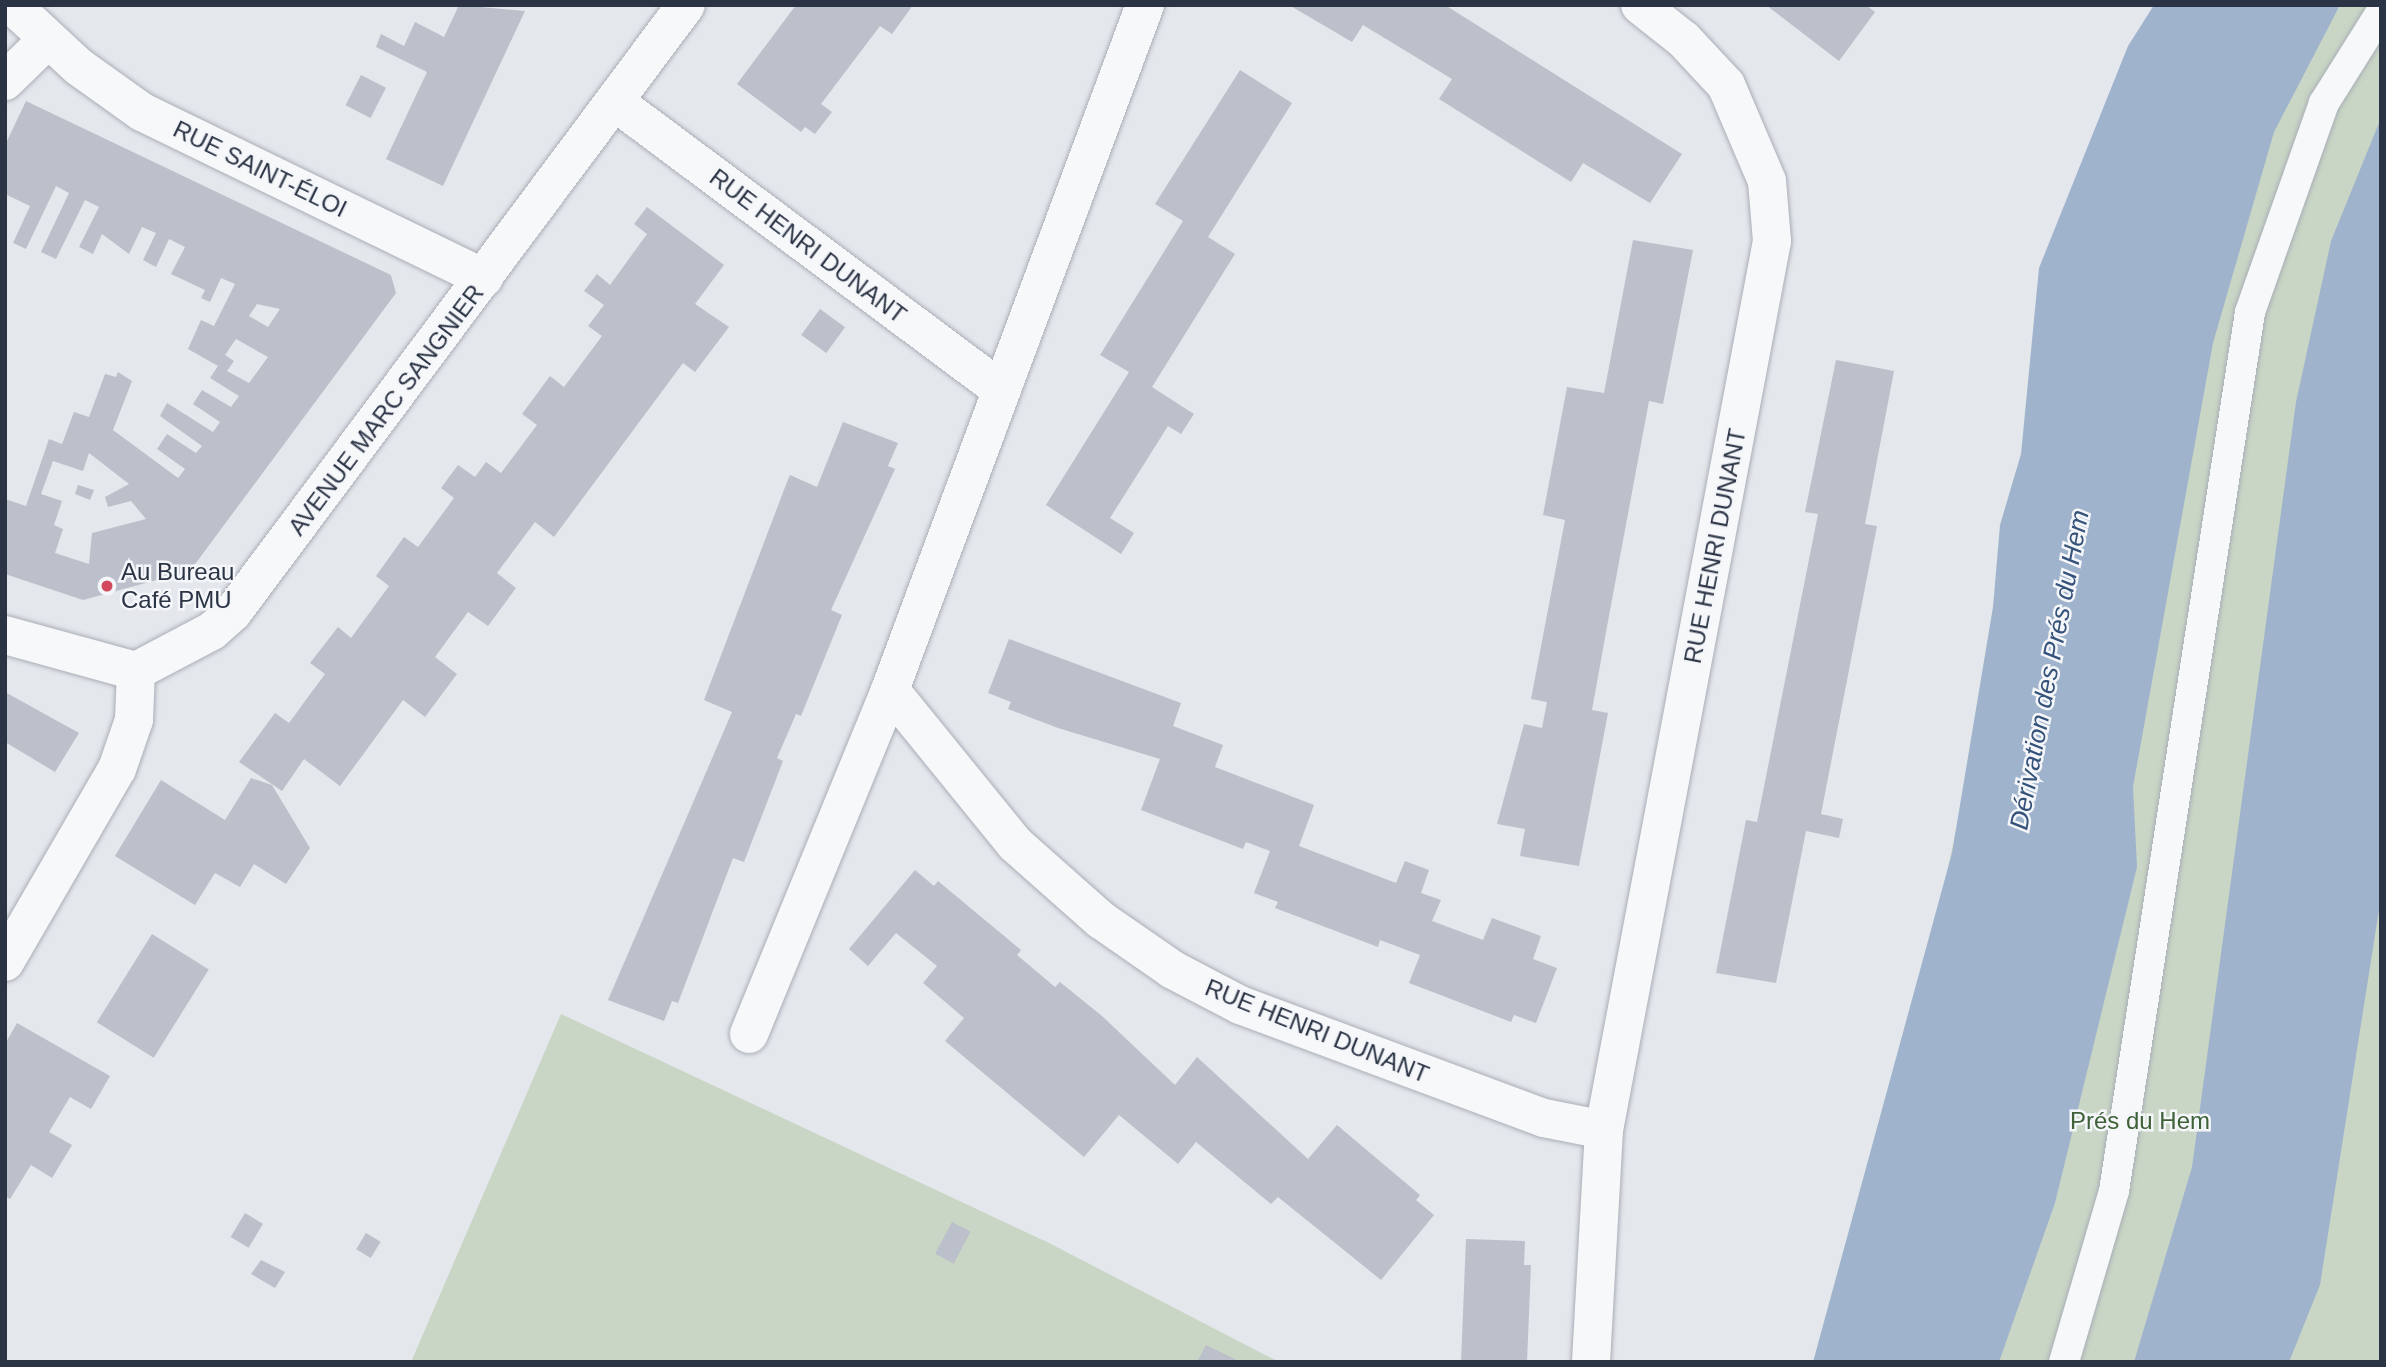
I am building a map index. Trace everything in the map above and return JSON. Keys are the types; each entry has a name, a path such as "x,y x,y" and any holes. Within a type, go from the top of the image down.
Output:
{"street":[{"name":"RUE SAINT-ÉLOI","path":"12,5 47,40 142,112 484,278"},
{"name":"AVENUE MARC SANGNIER","path":"136,671 212,631 249,594 686,5"},
{"path":"748,1034 890,691 1145,5"},
{"name":"RUE HENRI DUNANT","path":"1591,1362 1604,1130 1772,241 1763,170 1726,85 1684,40 1640,5"},
{"path":"5,80 47,40"},
{"name":"RUE HENRI DUNANT","path":"615,102 1001,390"},
{"path":"5,635 136,671 134,720 117,769 5,962"},
{"name":"RUE HENRI DUNANT","path":"890,691 1015,844 1101,920 1173,970 1291,1024 1544,1118 1604,1130"}],"lane":[{"path":"2064,1362 2113,1191 2250,312 2324,103 2381,12"}],"green space":[{"name":"Prés du Hem","path":"2164,5 2381,5 2381,1362 1842,1362 1982,709"},
{"path":"561,1014 1047,1242 1279,1362 411,1362"}],"water":[{"name":"Dérivation des Prés du Hem","path":"2154,5 2340,5 2274,132 2213,343 2133,787 2137,867 2055,1203 1999,1362 1813,1362 1952,853 1993,607 2000,525 2021,454 2039,268 2128,46"},
{"path":"2381,118 2381,897 2320,1285 2289,1362 2134,1362 2192,1167 2296,402 2331,241"}],"building":[{"path":"459,5 525,11 443,186 386,159 427,72 376,47 381,34 404,46 415,22 444,37"},
{"path":"796,5 913,5 892,34 880,26 821,104 832,112 815,134 805,127 801,132 737,84"},
{"path":"1289,5 1445,5 1682,154 1650,203 1583,163 1571,182 1439,99 1452,79 1363,25 1352,42"},
{"path":"1766,5 1866,5 1875,12 1839,61"},
{"path":"1240,70 1292,103 1208,237 1235,254 1152,387 1194,414 1181,434 1168,426 1110,518 1134,533 1121,554 1046,505 1129,372 1100,355 1183,221 1155,204"},
{"path":"361,75 386,88 371,118 346,105"},
{"path":"26,101 391,275 396,293 190,571 83,600 5,574 5,499 26,506 49,439 62,444 74,412 89,417 105,374 116,377 118,372 132,381 113,430 178,478 185,469 157,449 167,434 196,453 202,446 160,416 167,403 213,432 220,422 193,404 202,390 231,407 239,396 210,378 218,366 188,349 201,320 214,326 235,284 221,278 210,302 201,298 205,290 171,274 185,247 169,239 156,267 143,260 156,233 142,227 129,254 102,234 93,254 79,247 99,207 85,200 56,259 41,252 69,193 56,186 26,249 13,243 30,206 5,194 5,145","holes":["257,304 280,309 268,327 249,316","236,339 268,357 249,383 227,371 234,361 225,355","89,453 129,484 105,497 108,507 131,501 146,519 92,533 89,564 55,553 63,529 54,525 62,501 41,494 53,461 83,471"]},
{"path":"647,207 724,265 695,304 729,327 695,372 683,363 554,537 535,522 497,573 516,588 488,626 468,612 435,657 457,674 425,717 403,700 340,786 304,759 282,791 239,762 275,713 289,723 325,674 310,663 338,627 351,638 389,586 376,576 404,537 418,547 454,498 441,488 458,465 475,477 486,462 501,473 537,425 522,414 550,376 564,387 602,336 588,326 604,305 584,291 597,274 610,285 647,234 634,224"},
{"path":"1633,240 1693,250 1663,404 1649,401 1606,632 1592,710 1608,713 1579,866 1520,856 1525,829 1497,824 1524,724 1542,728 1547,702 1531,699 1565,520 1543,515 1567,387 1604,393"},
{"path":"820,309 845,327 826,353 801,335"},
{"path":"1836,360 1894,371 1865,524 1877,526 1821,814 1843,819 1839,838 1806,831 1776,983 1716,973 1746,820 1757,822 1818,514 1805,512"},
{"path":"843,422 898,443 888,466 895,469 831,610 842,615 801,716 796,714 777,758 783,761 744,862 733,858 678,1003 672,1001 664,1021 608,1000 732,712 704,700 787,482 790,475 817,487"},
{"path":"78,485 94,490 90,500 75,494"},
{"path":"1009,639 1181,703 1173,726 1223,745 1215,767 1314,805 1299,846 1396,883 1405,861 1429,870 1421,893 1441,900 1432,921 1483,940 1492,918 1541,936 1533,959 1557,968 1536,1023 1514,1015 1511,1022 1409,983 1420,955 1380,940 1378,947 1275,908 1278,902 1254,893 1270,851 1246,842 1243,849 1141,810 1160,759 1058,728 1008,709 1011,702 988,693"},
{"path":"5,692 79,733 55,772 5,742"},
{"path":"251,778 272,785 310,848 286,884 254,864 240,887 215,873 195,905 115,856 161,780 225,820"},
{"path":"915,870 934,886 938,881 1021,950 1017,955 1055,987 1060,982 1102,1016 1175,1085 1197,1057 1308,1159 1337,1125 1420,1195 1416,1200 1434,1215 1381,1280 1278,1197 1271,1204 1196,1142 1178,1164 1119,1115 1084,1157 945,1041 964,1018 923,983 937,966 896,933 868,966 849,949"},
{"path":"152,934 209,970 154,1058 97,1022"},
{"path":"17,1023 110,1076 91,1109 70,1097 49,1132 72,1145 52,1178 31,1165 10,1199 5,1196 5,1044"},
{"path":"245,1213 263,1224 249,1248 231,1237"},
{"path":"952,1222 971,1232 954,1264 935,1254"},
{"path":"366,1233 381,1242 371,1258 356,1249"},
{"path":"1466,1239 1525,1241 1524,1265 1531,1265 1527,1362 1461,1362"},
{"path":"261,1260 285,1272 275,1288 251,1274"},
{"path":"1206,1345 1241,1362 1197,1362"}],"place":[{"name":"Au Bureau Café PMU","path":"107,586"}]}
